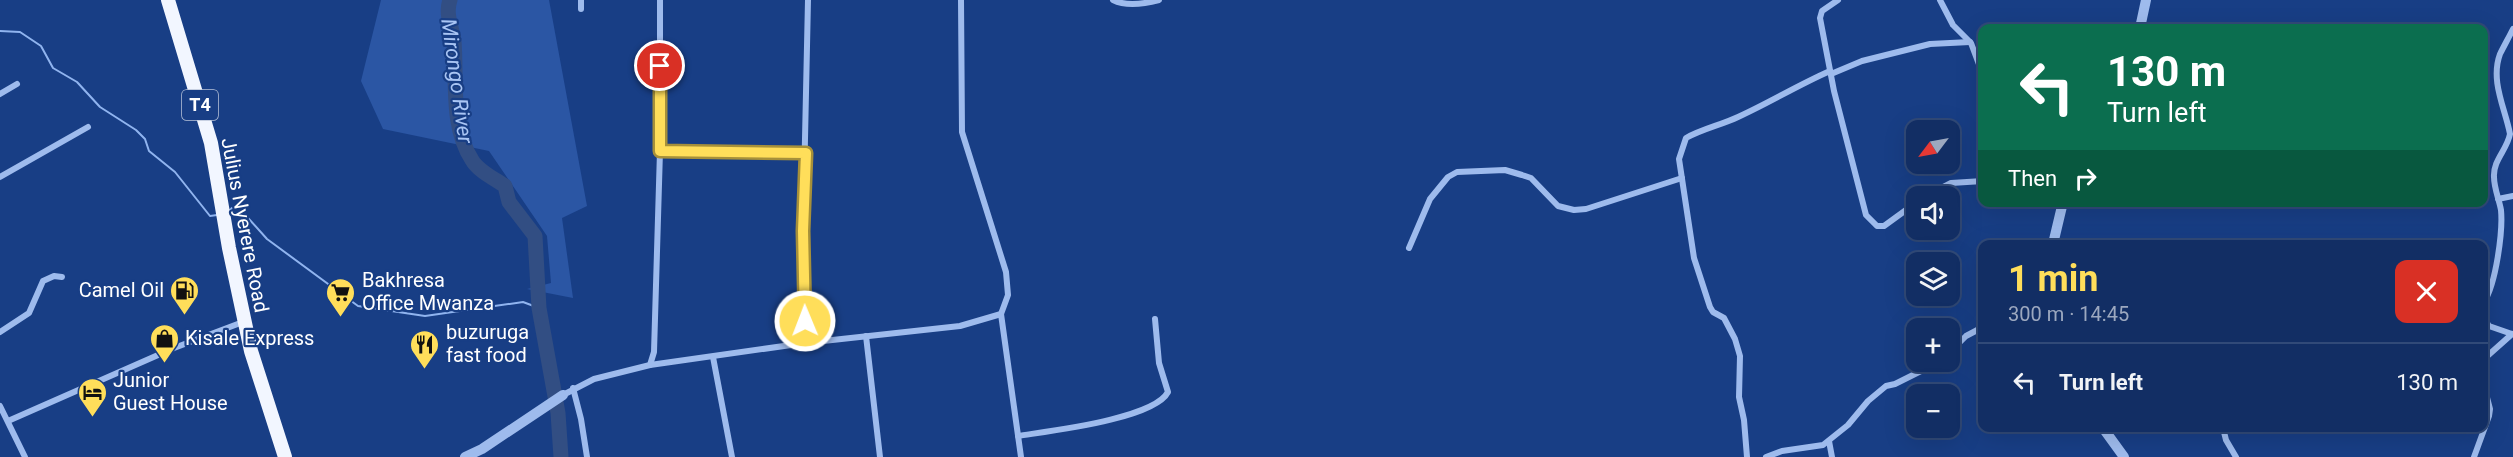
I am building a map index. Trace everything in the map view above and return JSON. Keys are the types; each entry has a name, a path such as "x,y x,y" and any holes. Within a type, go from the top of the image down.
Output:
{"highway":[{"name":"Julius Nyerere Road","path":"168,0 211,143 243,322 285,457"}],"street":[{"path":"580,9 581,0"},
{"path":"650,365 654,352 660,151 660,0"},
{"path":"805,343 803,231 808,0"},
{"path":"961,0 962,132 1006,272 1008,295 1001,314 1021,457"},
{"path":"1113,0 1121,4 1158,0"},
{"path":"1835,0 1822,10 1820,18 1830,73 1866,215 1874,224 1884,226 1906,210"},
{"path":"1940,0 1953,25 1970,42 1978,62"},
{"path":"2141,24 2146,0"},
{"path":"2488,294 2499,243 2501,211 2494,177 2496,164 2510,134 2499,96 2497,68 2500,55 2513,28"},
{"path":"1747,457 1744,420 1739,397 1740,356 1727,323 1710,307 1694,258 1680,159 1686,138 1738,117 1789,90 1862,61 1930,44 1970,42"},
{"path":"0,94 17,84"},
{"path":"0,177 88,127"},
{"path":"660,151 806,153"},
{"path":"1409,248 1430,199 1448,177 1457,172 1504,170 1522,175 1531,178 1558,206 1574,210 1586,209 1682,178"},
{"path":"1945,186 1951,183 1978,181"},
{"path":"2499,199 2513,196"},
{"path":"2054,240 2063,207"},
{"path":"0,332 29,313 42,281 54,276 63,277"},
{"path":"465,457 482,449 573,388 594,379 650,365 805,343 960,326 1001,314"},
{"path":"1018,436 1099,423 1160,402 1168,392 1159,363 1155,319"},
{"path":"8,421 174,348 243,322"},
{"path":"2488,325 2513,334"},
{"path":"1960,342 1978,330"},
{"path":"2488,356 2513,334"},
{"path":"866,336 880,457"},
{"path":"713,357 732,457"},
{"path":"1766,457 1782,451 1823,445 1848,425 1868,401 1886,386 1896,384 1919,372"},
{"path":"573,388 586,457"},
{"path":"2488,401 2490,409 2488,419"},
{"path":"0,406 25,457"},
{"path":"2106,432 2124,457"},
{"path":"2224,432 2236,457"},
{"path":"2474,457 2483,432"},
{"path":"1829,441 1832,457"}],"shaded area":[{"path":"381,0 549,0 587,206 562,218 573,298 527,289 551,283 547,236 489,151 383,129 361,81"}],"waterway":[{"name":"Mirongo River","path":"450,0 449,15 454,41 457,118 465,147 478,168 505,186 509,202 535,236 539,308 558,413 561,457"},
{"path":"0,31 20,32 41,46 53,68 77,82 100,107 136,130 145,139 149,151 175,172 210,216 217,215"},
{"path":"228,212 232,208 239,208 267,239 358,306 425,316 523,302 539,308"}],"place":[{"name":"Camel Oil","path":"185,316"},
{"name":"Bakhresa Office Mwanza","path":"341,318"},
{"name":"Kisale Express","path":"164,364"},
{"name":"buzuruga fast food","path":"425,370"},
{"name":"Junior Guest House","path":"92,418"}],"route":[{"path":"660,66 660,151 806,153 803,231 805,321"}]}
